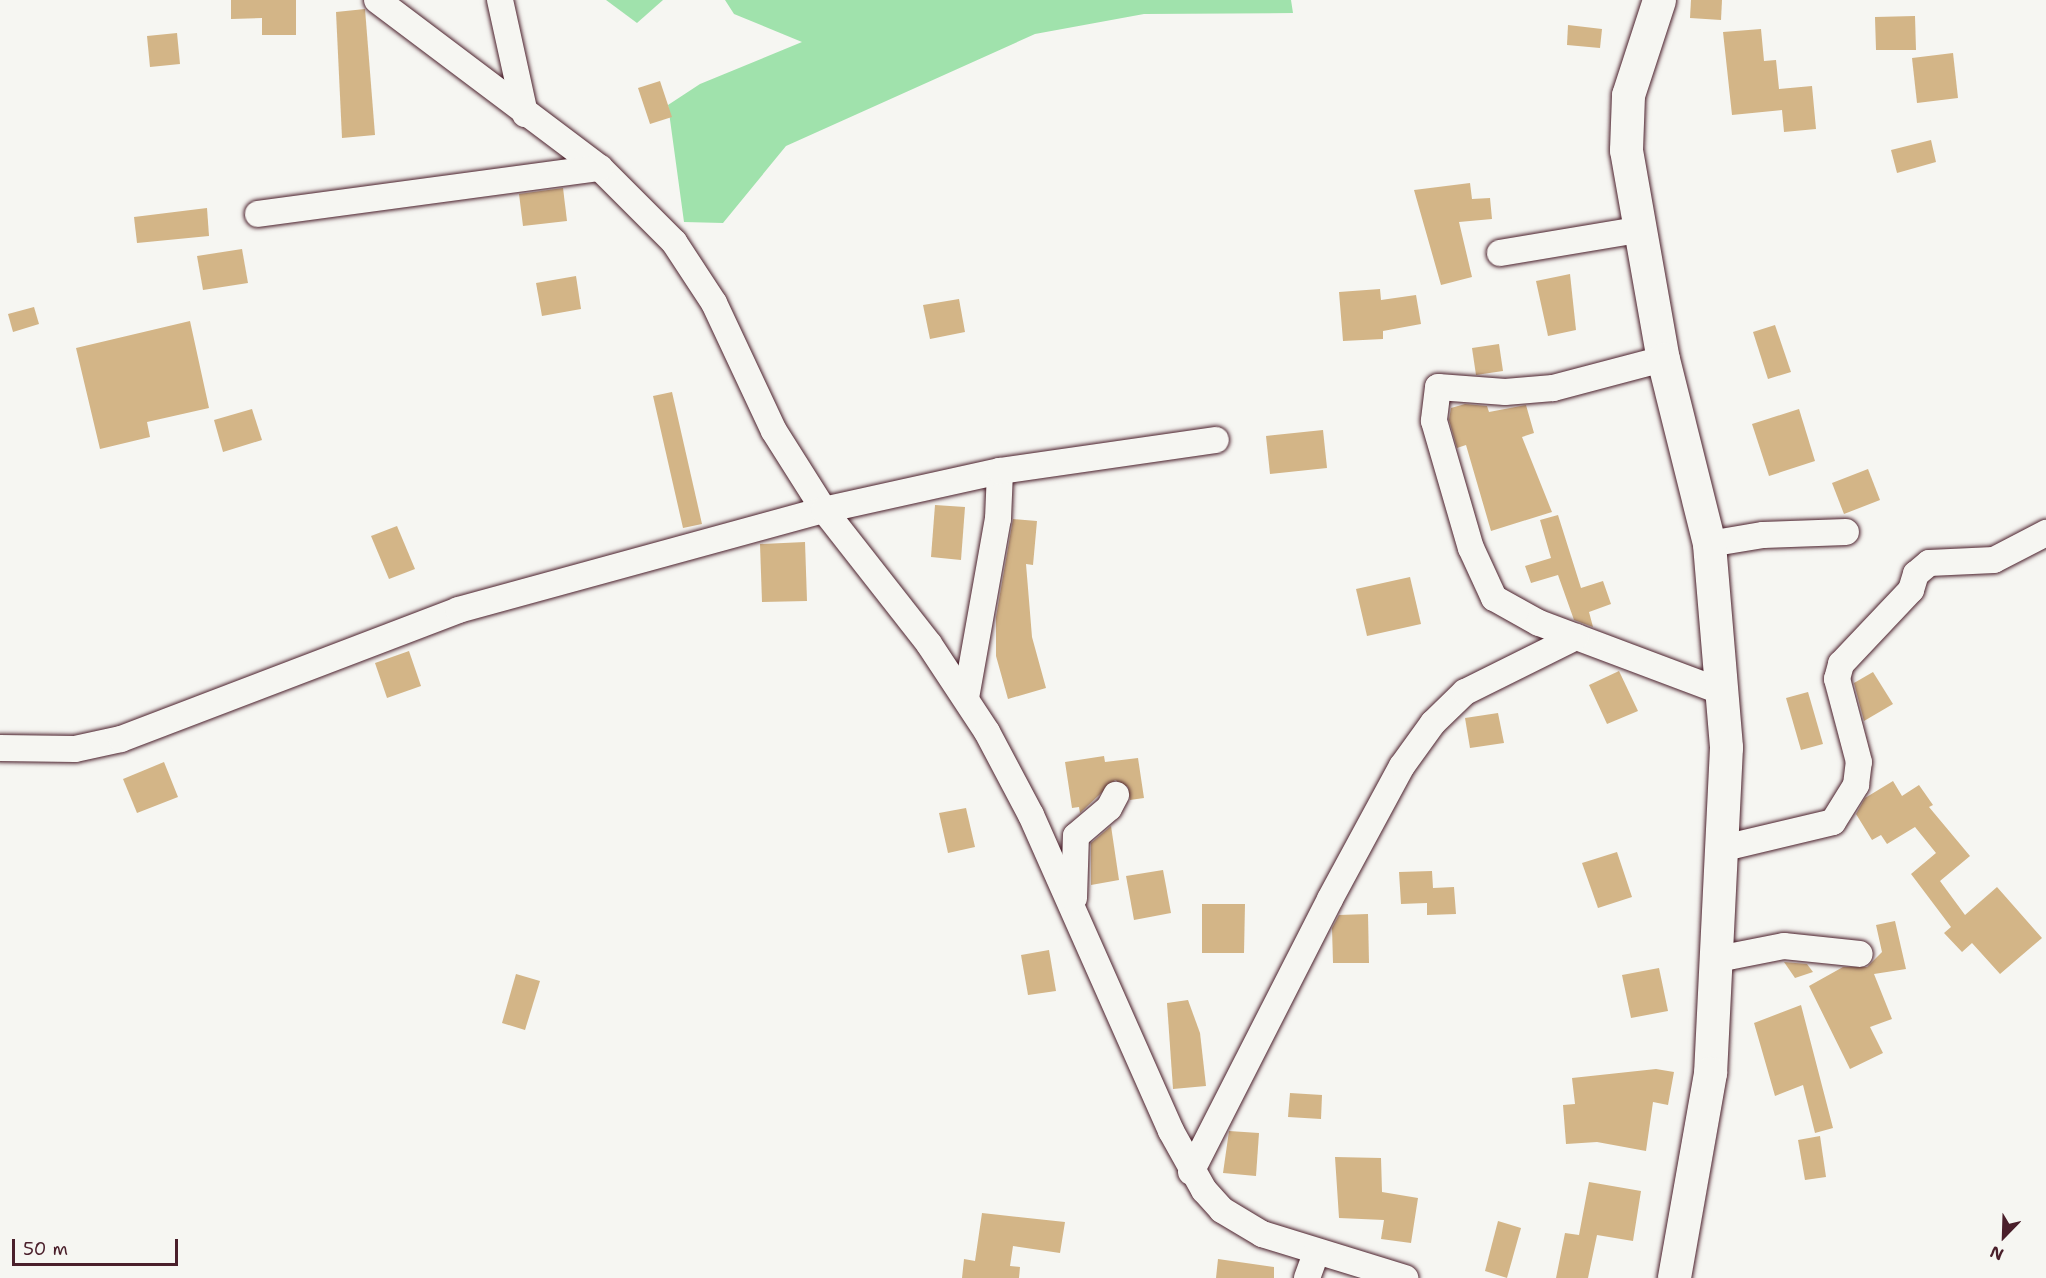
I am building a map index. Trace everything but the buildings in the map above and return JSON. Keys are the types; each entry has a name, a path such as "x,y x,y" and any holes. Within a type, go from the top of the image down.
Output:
{"main road":[{"path":"1659,0 1628,95 1626,150 1637,230 1663,360 1708,544 1723,692 1724,848 1710,1073 1674,1278"}],"street":[{"path":"377,0 525,114 600,168 674,242 714,303 774,431 824,510 966,699 1031,814 1191,1172 1222,1210 1243,1225 1316,1254 1405,1278"},
{"path":"500,0 525,114"},
{"path":"258,214 600,168"},
{"path":"1500,253 1637,230"},
{"path":"1663,360 1553,388 1505,392 1438,387 1434,421 1487,588 1518,614 1723,692"},
{"path":"0,748 75,749 121,739 458,610 824,510 1000,471 1216,440"},
{"path":"966,699 998,519 1000,471"},
{"path":"1708,544 1763,535 1846,532"},
{"path":"1724,848 1833,822 1856,785 1859,762 1837,679 1840,664 1911,590 1917,574 1929,563 1994,560 2046,533"},
{"path":"1191,1172 1330,899 1421,740 1465,692 1576,637"},
{"path":"1074,910 1076,836 1110,808 1116,795"},
{"path":"1718,959 1784,946 1860,954"},
{"path":"1307,1278 1316,1254"}],"green space":[{"path":"606,0 663,0 637,23"},
{"path":"725,0 1291,0 1293,13 1144,14 1035,34 786,146 723,223 684,222 668,105 700,84 802,42 734,14"}]}
